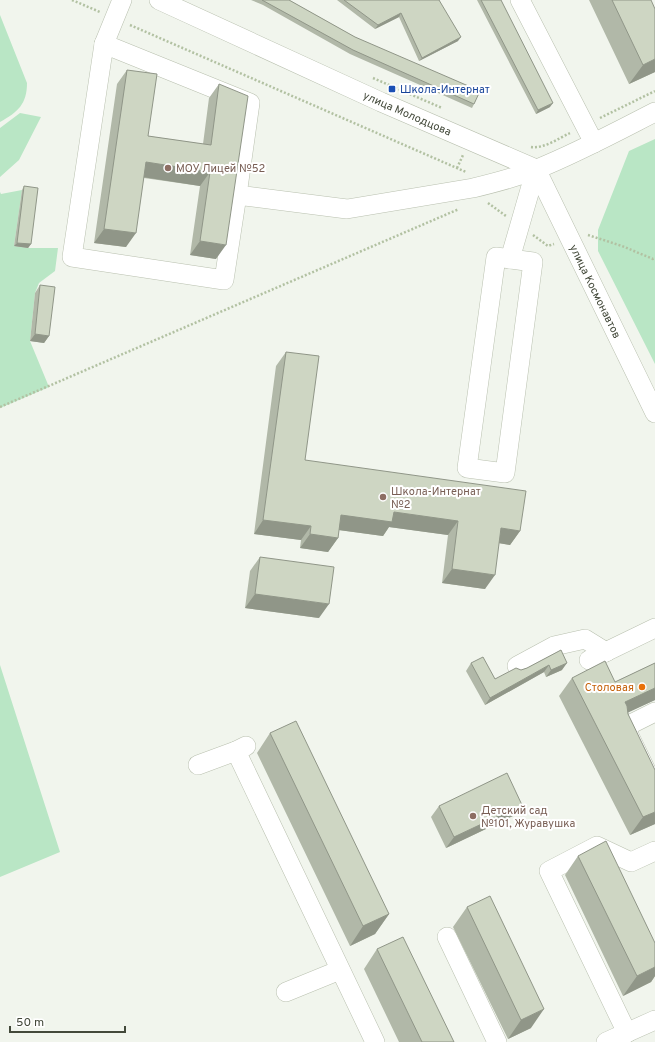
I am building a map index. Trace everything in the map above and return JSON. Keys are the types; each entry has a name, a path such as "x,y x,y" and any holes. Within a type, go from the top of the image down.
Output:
{"street":[{"path":"104,44 250,103 238,195 224,280 72,257 104,44 122,0"},
{"name":"улица Молодцова","path":"159,0 381,102 536,169"},
{"path":"520,0 594,143"},
{"path":"238,195 346,209 473,188 536,169 594,143 655,112"},
{"path":"510,259 536,169"},
{"name":"улица Космонавтов","path":"536,169 655,413"},
{"path":"496,257 510,259 533,262 505,473 467,468 496,257"},
{"path":"589,660 655,628"},
{"path":"517,666 554,646 585,638 606,652"},
{"path":"655,712 625,727 655,789"},
{"path":"198,765 241,748 340,970 375,1042"},
{"path":"632,1035 549,871 597,846 631,862 655,851"},
{"path":"447,937 497,1042"},
{"path":"286,992 340,970"},
{"path":"606,1042 632,1035 655,1020"}],"path":[{"path":"72,0 493,183"},
{"path":"366,75 444,109"},
{"path":"527,146 534,148 546,145 655,90"},
{"path":"0,407 460,208"}],"green space":[{"path":"0,15 27,83 27,90 20,107 12,115 0,122"},
{"path":"20,113 41,117 19,160 0,177 0,128"},
{"path":"655,139 655,364 598,251 598,230 629,151"},
{"path":"22,190 14,246 28,248 58,248 55,271 39,283 35,293 30,341 49,387 0,408 0,192 1,194"},
{"path":"0,665 60,852 0,877"}],"building":[{"path":"262,0 289,0 355,37 480,91 474,104 353,50"},
{"path":"344,0 439,0 461,37 422,58 401,13 378,25"},
{"path":"481,0 501,0 553,103 538,110"},
{"path":"612,0 651,0 655,9 655,59 643,65"},
{"name":"МОУ Лицей №52","path":"127,70 157,74 148,136 211,145 219,84 248,96 226,245 200,241 210,172 146,162 136,233 104,229"},
{"path":"24,186 38,188 31,244 17,243"},
{"path":"40,285 55,287 49,336 35,334"},
{"name":"Школа-Интернат №2","path":"286,352 319,356 305,460 526,491 520,531 501,528 495,575 452,569 458,521 394,512 392,522 341,515 338,538 310,534 311,526 263,520"},
{"path":"260,557 334,567 329,604 255,594"},
{"path":"561,650 567,663 551,670 549,665 490,698 471,663 483,657 495,679 516,668 521,670 527,668"},
{"path":"605,661 615,682 655,663 655,688 625,702 628,714 655,770 655,812 643,817 572,678"},
{"path":"296,721 389,914 363,926 270,733"},
{"name":"Детский сад №101, Журавушка","path":"507,773 522,805 454,837 439,806"},
{"path":"606,841 655,943 655,967 637,976 578,856"},
{"path":"490,896 544,1009 521,1020 467,907"},
{"path":"403,937 454,1042 422,1042 377,949"}],"place":[{"name":"Школа-Интернат","path":"392,89"},
{"name":"МОУ Лицей №52","path":"168,168"},
{"name":"Школа-Интернат №2","path":"383,497"},
{"name":"Столовая","path":"642,687"},
{"name":"Детский сад №101, Журавушка","path":"473,816"}]}
